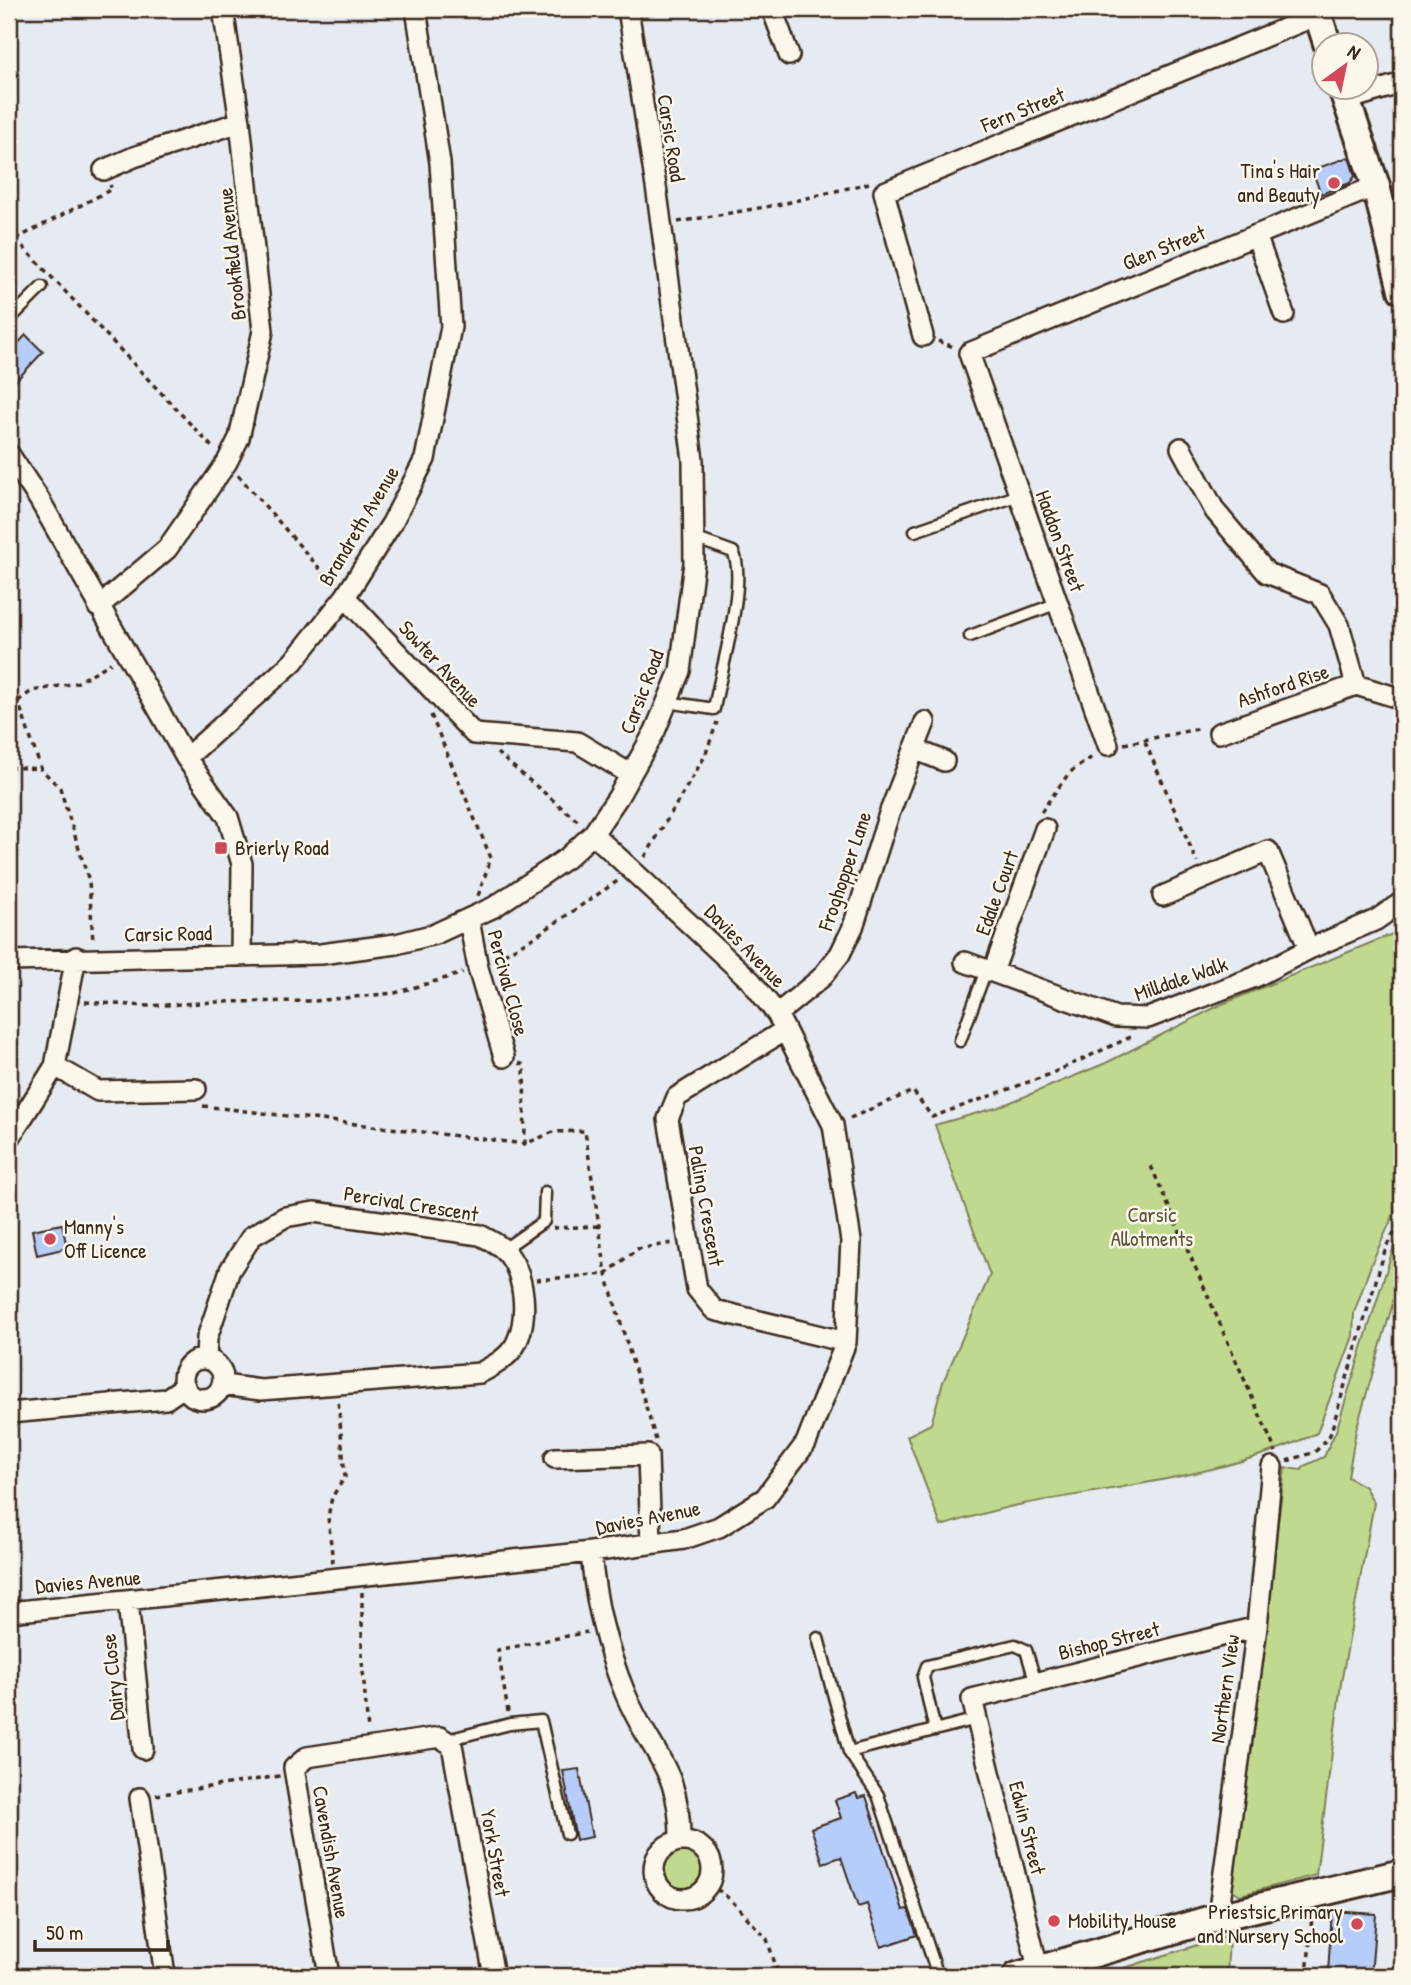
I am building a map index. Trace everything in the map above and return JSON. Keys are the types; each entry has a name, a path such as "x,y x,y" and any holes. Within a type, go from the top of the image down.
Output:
{"main road":[{"path":"1317,12 1323,32"},
{"path":"1348,102 1376,186 1402,290"},
{"path":"1027,1972 1218,1917 1402,1873"}],"street":[{"name":"Brookfield Avenue","path":"98,607 167,549 227,462 239,438 263,331 240,122 223,9"},
{"name":"Brandreth Avenue","path":"186,758 293,662 345,597 392,523 425,459 451,327 440,163 416,9"},
{"name":"Carsic Road","path":"9,961 85,957 321,954 396,944 469,920 556,865 593,834 655,731 680,671 689,614 694,538 693,460 662,224 628,9"},
{"path":"772,9 789,55"},
{"name":"Fern Street","path":"884,192 1317,12"},
{"path":"1380,87 1402,83"},
{"path":"104,170 134,157 240,122"},
{"name":"Glen Street","path":"969,353 1376,186"},
{"path":"884,192 923,336"},
{"path":"1256,235 1284,314"},
{"name":"Haddon Street","path":"969,353 1108,745"},
{"path":"1181,448 1215,511 1267,573 1320,594 1339,625 1356,685"},
{"path":"9,454 39,499 186,758 228,817 242,864 241,956"},
{"name":"Sowter Avenue","path":"345,597 474,734 577,742 630,774"},
{"name":"Ashford Rise","path":"1219,733 1356,685 1402,699"},
{"name":"Froghopper Lane","path":"781,1022 840,954 853,926 889,814 925,722"},
{"path":"914,749 944,761"},
{"name":"Edale Court","path":"990,971 1045,829"},
{"name":"Davies Avenue","path":"9,1612 591,1552 684,1539 719,1527 765,1498 806,1443 846,1342 851,1241 832,1125 781,1022 751,981 593,834"},
{"path":"1163,896 1268,851 1309,949"},
{"name":"Milldale Walk","path":"965,962 1116,1017 1141,1019 1255,977 1309,949 1376,920 1402,902"},
{"name":"Percival Close","path":"469,920 478,968 504,1057"},
{"path":"9,1139 55,1066 85,957"},
{"name":"Paling Crescent","path":"781,1022 677,1097 668,1119 697,1289 714,1310 846,1342"},
{"path":"55,1066 98,1091 196,1089"},
{"name":"Percival Crescent","path":"206,1359 207,1338 230,1270 252,1236 285,1217 314,1212 480,1235 503,1249"},
{"path":"223,1385 261,1390 480,1373 497,1364 514,1348 523,1328 521,1282 516,1267 503,1249"},
{"path":"206,1359 218,1366 223,1385 215,1395 204,1399 192,1396 185,1386 188,1367 193,1362 206,1359"},
{"path":"9,1413 166,1399 185,1386"},
{"path":"555,1458 648,1455 651,1543"},
{"name":"Northern View","path":"1218,1917 1257,1627 1272,1467"},
{"path":"591,1552 594,1592 603,1629 626,1695 666,1766 677,1792 680,1841"},
{"name":"Dairy Close","path":"128,1601 143,1749"},
{"name":"Bishop Street","path":"972,1699 1257,1627"},
{"name":"Edwin Street","path":"972,1699 1027,1972"},
{"name":"Cavendish Avenue","path":"329,1976 294,1768 307,1756 440,1737 447,1740"},
{"name":"York Street","path":"447,1740 452,1745 494,1976"},
{"path":"140,1798 164,1976"},
{"path":"680,1841 697,1845 704,1850 712,1866 709,1883 695,1897 675,1898 659,1887 654,1868 657,1858 662,1850 680,1841"}],"lane":[{"path":"9,320 42,287"},
{"path":"915,531 1019,495"},
{"path":"667,702 714,709 735,604 739,563 733,552 694,538"},
{"path":"970,636 1058,603"},
{"path":"960,1041 990,971"},
{"path":"503,1249 544,1221 545,1192"},
{"path":"818,1638 849,1752 878,1795 938,1976"},
{"path":"935,1730 923,1677 927,1666 1015,1645 1026,1650 1036,1683"},
{"path":"447,1740 536,1719 544,1725 567,1834"},
{"path":"849,1752 977,1719"}],"path":[{"path":"16,239 112,189 104,170"},
{"path":"662,224 782,204 872,182 884,192"},
{"path":"9,232 227,462 289,537 345,597"},
{"path":"923,336 969,353"},
{"path":"9,709 32,691 76,683 127,653"},
{"path":"435,693 430,717 491,858 469,920"},
{"path":"18,701 41,769 60,788 89,881 85,957"},
{"path":"1045,829 1038,816 1050,795 1069,773 1108,745 1145,742 1209,727 1219,733"},
{"path":"474,734 593,834"},
{"path":"1145,742 1204,878"},
{"path":"9,767 41,769"},
{"path":"832,1125 913,1091 933,1117 1048,1075 1136,1035 1141,1019"},
{"path":"504,1057 524,1065 525,1144"},
{"path":"196,1089 197,1105 525,1144 552,1132 585,1131 606,1274 656,1431 657,1454 648,1455"},
{"path":"1152,1166 1276,1452 1272,1467"},
{"path":"1272,1467 1315,1452 1330,1435 1386,1247 1402,1218"},
{"path":"533,1229 600,1226"},
{"path":"521,1282 606,1274 637,1250 689,1241"},
{"path":"335,1579 328,1517 332,1497 345,1477 337,1383"},
{"path":"362,1576 362,1660 369,1747"},
{"path":"510,1724 498,1650 603,1629"},
{"path":"140,1798 295,1774"},
{"path":"709,1883 731,1900 766,1939 779,1976"},
{"path":"1307,1976 1313,1907"}],"green space":[{"name":"Carsic Allotments","path":"1397,932 1402,940 1402,1196 1372,1262 1354,1313 1353,1336 1317,1433 1282,1448 1210,1470 1013,1506 941,1526 907,1436 931,1424 943,1382 990,1275 935,1125 999,1107 1106,1063 1220,1005"},
{"path":"1402,1233 1402,1272 1356,1430 1348,1477 1365,1487 1374,1503 1341,1683 1316,1875 1240,1895 1231,1889 1285,1468 1302,1470 1304,1466 1324,1457 1336,1431 1394,1246"},
{"path":"684,1851 698,1857 704,1871 698,1885 684,1891 670,1885 664,1871 670,1857"},
{"path":"1229,1935 1227,1976 1099,1976"}],"building":[{"path":"1349,157 1355,176 1350,183 1321,194 1312,170"},
{"path":"26,335 43,352 9,388 9,353"},
{"name":"Manny's Off Licence","path":"62,1224 67,1248 37,1255 32,1230"},
{"path":"579,1769 592,1837 576,1840 563,1771"},
{"path":"856,1793 858,1798 866,1796 903,1910 908,1909 917,1935 881,1947 867,1904 858,1907 841,1857 823,1863 811,1828 841,1818 835,1800"},
{"path":"1332,1911 1376,1914 1371,1976 1328,1973"}],"place":[{"name":"Tina's Hair and Beauty","path":"1334,183"},
{"name":"Brierly Road","path":"221,848"},
{"name":"Manny's Off Licence","path":"50,1239"},
{"name":"Mobility House","path":"1054,1921"},
{"name":"Priestsic Primary and Nursery School","path":"1357,1924"}]}
